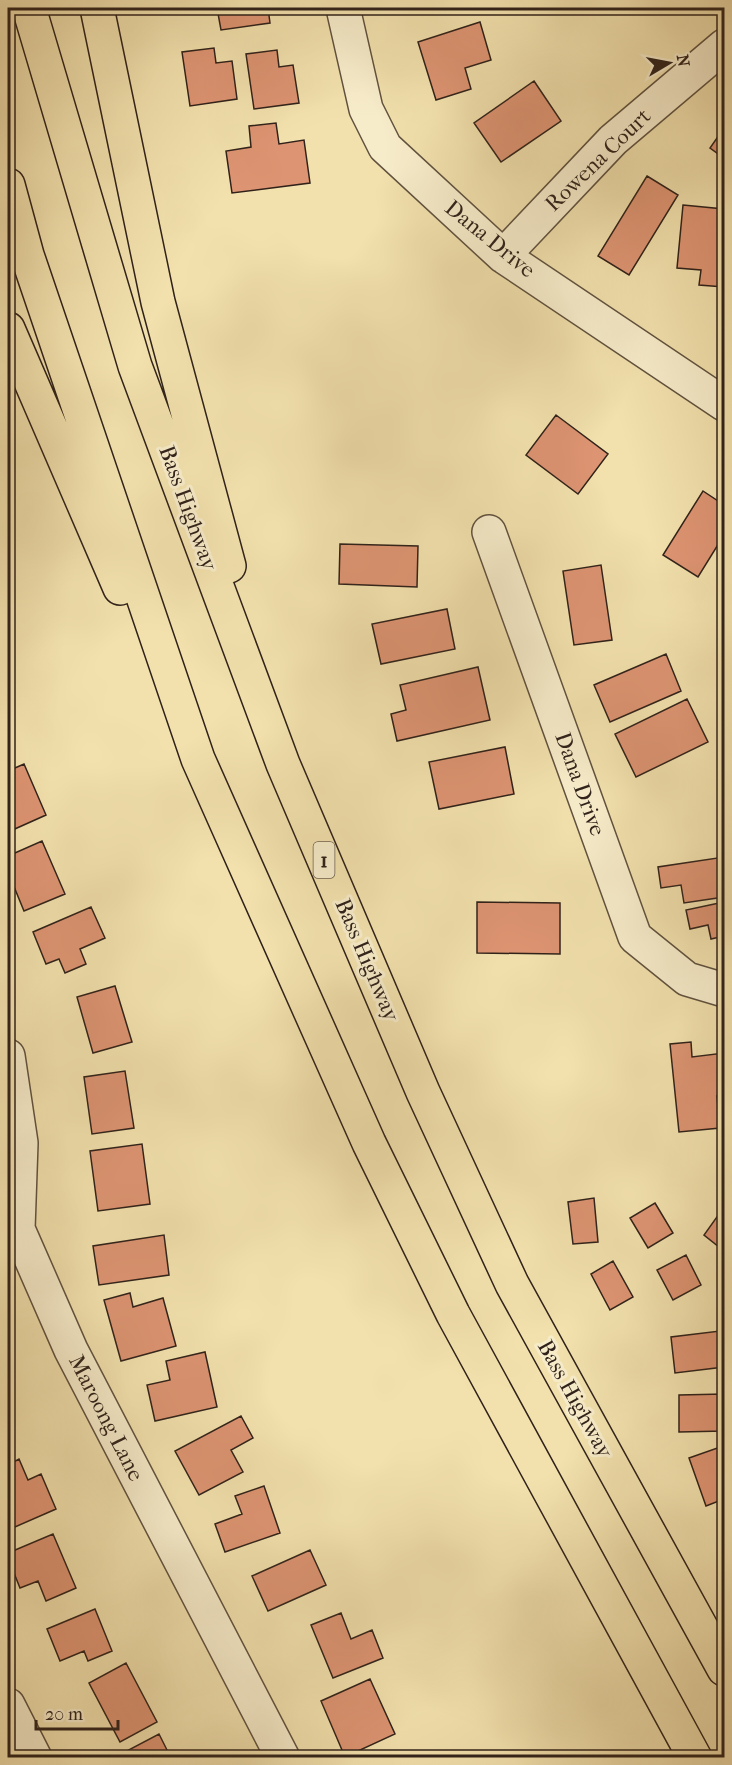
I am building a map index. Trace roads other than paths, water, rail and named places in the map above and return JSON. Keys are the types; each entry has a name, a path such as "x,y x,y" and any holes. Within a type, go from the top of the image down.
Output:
{"highway":[{"name":"Bass Highway","path":"29,8 135,366 283,764 423,1092 512,1284 724,1669"},
{"path":"97,8 158,302 283,764"},
{"path":"8,185 27,255 198,759"},
{"path":"8,328 83,507 369,1143 453,1314 695,1758"}],"street":[{"name":"Dana Drive","path":"343,8 366,109 385,147 503,256 724,404"},
{"name":"Rowena Court","path":"503,256 613,140 724,46"},
{"name":"Dana Drive","path":"489,532 635,937 687,979 724,990"},
{"name":"Maroong Lane","path":"8,1056 21,1143 18,1229 71,1350 283,1758"},
{"path":"8,1705 35,1758"}]}
